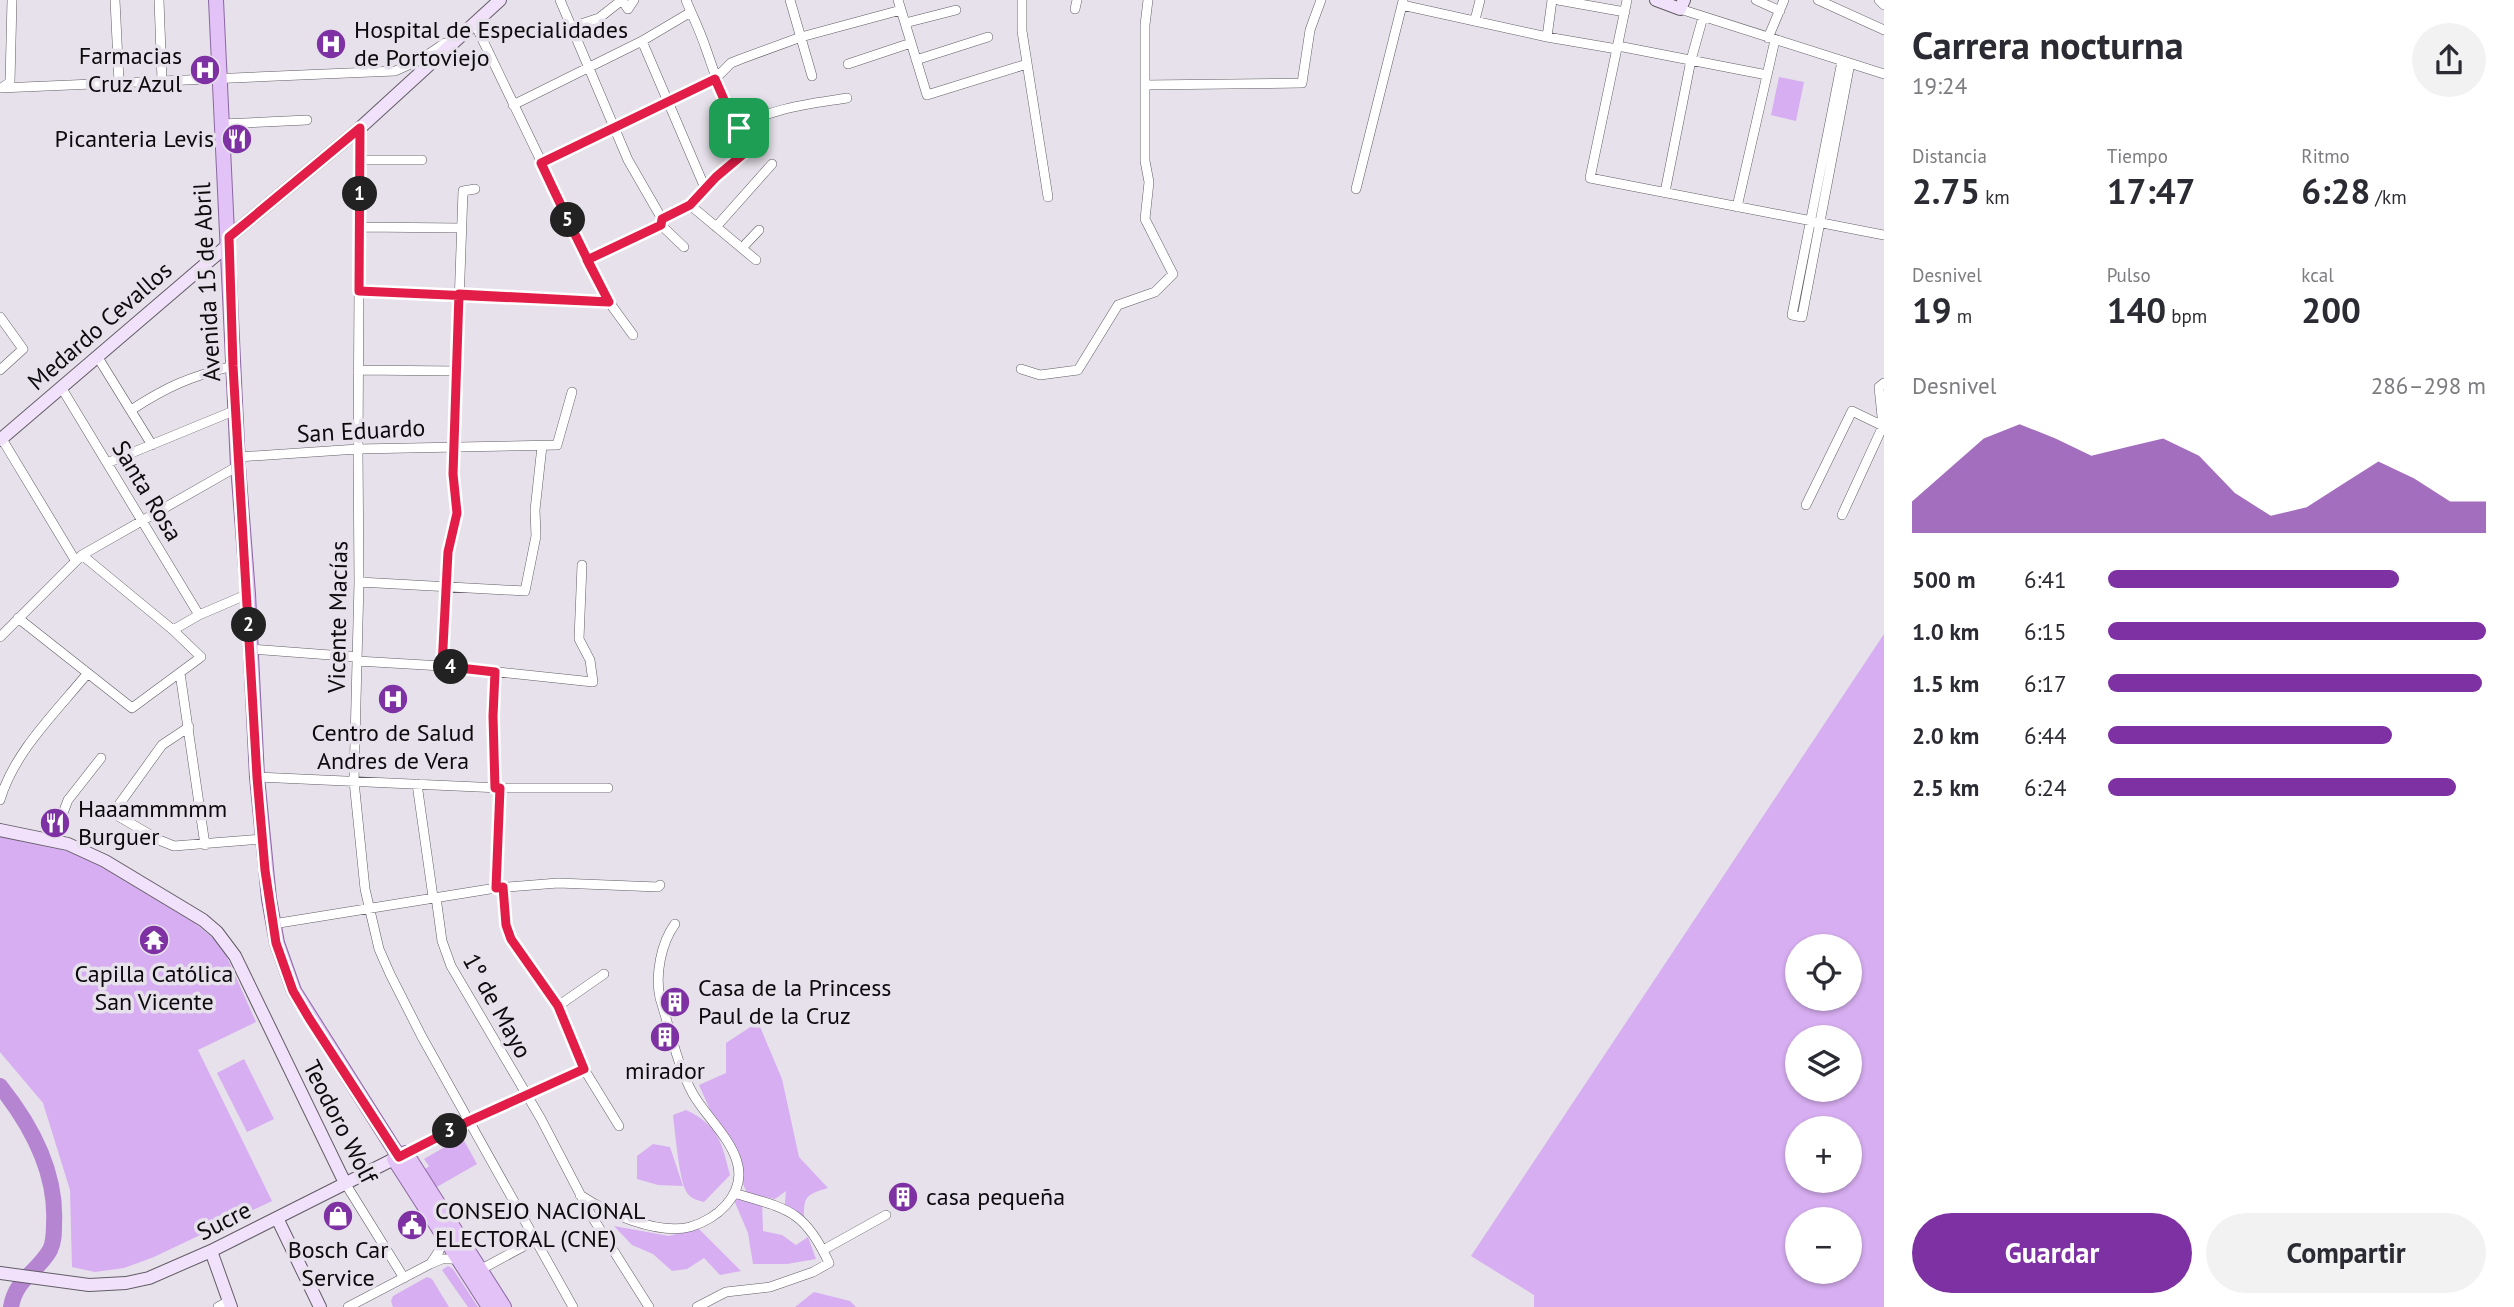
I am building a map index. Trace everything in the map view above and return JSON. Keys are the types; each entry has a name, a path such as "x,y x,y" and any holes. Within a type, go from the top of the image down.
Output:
{"main road":[{"name":"Avenida 15 de Abril","path":"216,0 238,462 257,777 276,943 293,991 399,1156 444,1237 489,1307"},
{"name":"Avenida 15 de Abril","path":"399,1156 445,1214 504,1307"}],"street":[{"path":"8,86 12,0"},
{"path":"115,0 119,82"},
{"path":"159,0 162,80"},
{"name":"Medardo Cevallos","path":"1,440 360,128 500,0"},
{"path":"561,0 634,172 662,222 684,247"},
{"path":"572,27 599,18 622,0 628,9 634,0"},
{"path":"587,260 690,205 726,167 754,145 739,128 726,104 686,0"},
{"path":"790,0 812,76"},
{"path":"898,0 927,95 1027,64"},
{"path":"1022,0 1022,31 1048,197"},
{"path":"1021,369 1040,375 1078,370 1118,305 1155,292 1173,274 1145,219 1149,182 1145,161 1145,25 1148,0"},
{"path":"1145,85 1302,83 1310,30 1321,0"},
{"path":"1475,20 1480,0"},
{"path":"1547,37 1552,0"},
{"path":"1558,0 1625,12"},
{"path":"1627,0 1590,178 1884,235"},
{"path":"1656,0 1682,4 1703,17 1884,74"},
{"path":"1756,0 1780,10"},
{"path":"1737,207 1767,75 1771,39 1784,0"},
{"path":"1818,0 1884,30"},
{"path":"1879,0 1884,5"},
{"path":"1356,189 1403,3 1547,37 1767,75"},
{"path":"541,163 715,79 731,63 801,37 901,10"},
{"path":"905,23 957,10"},
{"path":"513,105 589,69 691,12"},
{"path":"1665,192 1691,60 1703,17"},
{"path":"8,86 395,71 426,57 472,24 587,260 609,302 632,335"},
{"path":"916,60 988,37"},
{"path":"642,41 705,188"},
{"path":"849,64 911,43"},
{"path":"1816,223 1793,315 1802,317 1816,223 1846,62"},
{"path":"395,71 404,75 407,80 405,88"},
{"path":"0,76 8,86"},
{"path":"739,128 766,113 848,98"},
{"path":"222,124 307,120"},
{"name":"Vicente Macías","path":"360,128 359,582 354,781 358,836 369,909 379,948 390,974 573,1307"},
{"path":"360,160 422,160"},
{"path":"716,227 772,164"},
{"path":"442,666 448,552 457,513 453,446 463,191 475,189"},
{"path":"690,205 756,260"},
{"path":"360,227 461,228"},
{"path":"742,248 759,230"},
{"path":"359,291 609,302"},
{"path":"0,317 23,349 0,370"},
{"path":"97,356 152,444"},
{"path":"131,410 163,389 194,375 233,366"},
{"path":"358,370 457,371"},
{"path":"1842,515 1883,426 1880,387 1884,383"},
{"name":"Santa Rosa","path":"61,387 199,615"},
{"path":"359,582 525,591 536,536 535,510 542,446 557,445 572,392"},
{"path":"107,463 236,410"},
{"path":"1806,505 1852,411 1883,426"},
{"path":"1,440 78,558 173,630 201,657 132,708 18,618"},
{"name":"San Eduardo","path":"0,636 78,558 238,462 358,449 542,446"},
{"path":"250,649 593,682 590,660 579,639 582,565"},
{"path":"173,630 199,615 248,594"},
{"path":"495,672 493,716 498,788 499,887 506,925 511,939 558,1006 584,1069 619,1126"},
{"path":"180,673 205,845"},
{"path":"0,800 9,777 25,751 87,674"},
{"path":"189,727 162,744 113,813 167,844 205,845 262,839"},
{"path":"0,830 53,839 68,800 101,758"},
{"path":"257,777 498,788 608,788"},
{"name":"1º de Mayo","path":"417,785 442,941 452,966 580,1195 649,1307"},
{"name":"Teodoro Wolf","path":"53,839 86,851 156,890 203,920 228,944 345,1183 404,1278"},
{"path":"273,925 499,887 558,883 660,885"},
{"path":"580,1195 623,1218 682,1228 712,1216 734,1193 739,1177 738,1166 724,1134 698,1101 686,1079 660,998 658,987 661,957 675,924"},
{"path":"558,1006 604,974"},
{"path":"399,1156 584,1069"},
{"name":"Sucre","path":"4,1273 102,1286 137,1281 169,1271 211,1251 399,1156"},
{"path":"697,1307 726,1292 770,1287 829,1264 806,1225 792,1213 779,1206 734,1193"},
{"path":"430,1264 444,1237 445,1214"},
{"path":"823,1250 886,1215"},
{"path":"277,1218 320,1307"},
{"path":"348,1307 442,1259 458,1259 480,1270 535,1240"},
{"path":"211,1251 226,1305"}],"shaded area":[{"path":"1779,77 1804,82 1796,121 1771,115"},
{"path":"1884,634 1884,1307 1534,1307 1534,1295 1471,1256"},
{"path":"0,836 40,842 85,857 195,923 214,939 226,955 256,1022 198,1050 272,1201 154,1257 124,1268 95,1272 72,1267 70,1190 43,1103 0,1052"},
{"path":"758,1022 782,1079 799,1157 828,1188 809,1196 804,1208 804,1222 784,1215 786,1191 775,1199 747,1193 699,1085 726,1073 726,1043"},
{"path":"244,1059 274,1119 247,1132 217,1073"},
{"path":"686,1110 705,1122 717,1136 730,1175 704,1202 688,1194 681,1176 673,1115"},
{"path":"462,1137 477,1164 435,1188 424,1170 429,1166 424,1159"},
{"path":"653,1144 670,1147 683,1186 658,1185 637,1179 637,1156"},
{"path":"733,1198 762,1200 763,1231 782,1235 796,1245 808,1237 816,1259 787,1264 753,1264 748,1233"},
{"path":"614,1226 669,1236 698,1228 741,1271 720,1275 704,1258 687,1269 672,1271 653,1254 632,1245"},
{"path":"448,1266 453,1269 478,1307 468,1307 442,1270"},
{"path":"427,1277 432,1279 449,1307 393,1307 393,1296"},
{"path":"814,1292 850,1301 856,1307 795,1307"}],"waterway":[{"path":"0,1086 12,1101 40,1150 47,1168 54,1205 51,1247 45,1258 17,1289 11,1307"}],"place":[{"name":"Hospital de Especialidades de Portoviejo","path":"331,44"},
{"name":"Farmacias Cruz Azul","path":"205,70"},
{"name":"Picanteria Levis","path":"237,139"},
{"name":"Centro de Salud Andres de Vera","path":"393,699"},
{"name":"Haaammmmm Burguer","path":"55,823"},
{"name":"Capilla Católica San Vicente","path":"154,940"},
{"name":"Casa de la Princess Paul de la Cruz","path":"675,1002"},
{"name":"mirador","path":"665,1037"},
{"name":"casa pequeña","path":"903,1197"},
{"name":"Bosch Car Service","path":"338,1216"},
{"name":"CONSEJO NACIONAL ELECTORAL (CNE)","path":"412,1225"}],"route":[{"path":"739,128 715,79 541,163 564,213 587,260 609,302 534,298 459,294 453,474 457,513 448,552 442,666 495,672 495,788 500,788 496,888 503,887 506,925 511,939 558,1006 584,1069 469,1121 399,1157 293,991 276,943 265,870 257,777 248,594 238,466 229,237 360,128 359,291 459,294 609,302 587,260 661,225 662,219 690,205 726,167 754,145 739,128"}]}
